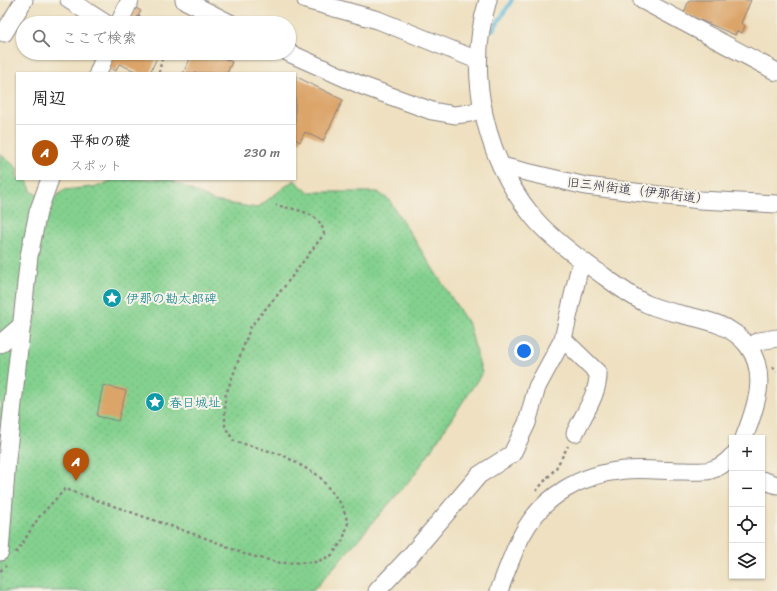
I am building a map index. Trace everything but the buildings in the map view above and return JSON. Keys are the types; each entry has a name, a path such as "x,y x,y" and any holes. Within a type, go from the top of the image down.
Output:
{"street":[{"path":"4,33 24,0"},
{"path":"69,0 94,16"},
{"path":"122,16 130,0"},
{"path":"184,0 216,16"},
{"path":"488,0 480,24 477,60 483,108 501,166 518,198 536,220 583,261 631,296 662,310 719,324 736,333 749,346 760,376 759,393 745,435"},
{"path":"642,0 777,72"},
{"path":"312,1 378,20 477,60"},
{"path":"296,56 363,86 432,111 455,115 470,113 483,108"},
{"path":"98,72 103,60"},
{"name":"旧三州街道（伊那街道）","path":"501,166 586,186 700,200 777,204"},
{"path":"7,558 6,459 31,249 38,212 50,180"},
{"path":"377,591 411,555 479,475 512,454 527,423 537,387 563,339 578,274 583,261"},
{"path":"0,344 22,325"},
{"path":"749,346 760,341 777,338"},
{"path":"563,339 598,372 598,381 595,391 575,434"},
{"path":"499,591 522,534 532,519 553,496 580,480 626,470 705,472 729,465"},
{"path":"765,481 777,485"}],"path":[{"path":"159,72 162,60"},
{"path":"0,571 7,558 39,517 65,489 219,543 244,554 281,563 317,562 332,556 343,540 348,523 342,505 319,476 283,455 234,441 225,426 225,397 251,326 284,287 324,234 323,226 313,215 276,205"},
{"path":"532,495 556,468 575,434"}],"green space":[{"path":"0,154 16,167 16,180 26,180 32,192 52,200 64,190 100,186 112,180 171,180 214,201 257,208 294,180 308,192 378,192 389,200 469,325 482,373 415,474 313,591 0,591"}],"waterway":[{"path":"493,30 512,0"}],"place":[{"name":"伊那の勘太郎碑","path":"112,298"},
{"name":"春日城址","path":"155,402"},
{"name":"平和の礎","path":"76,481"}]}
